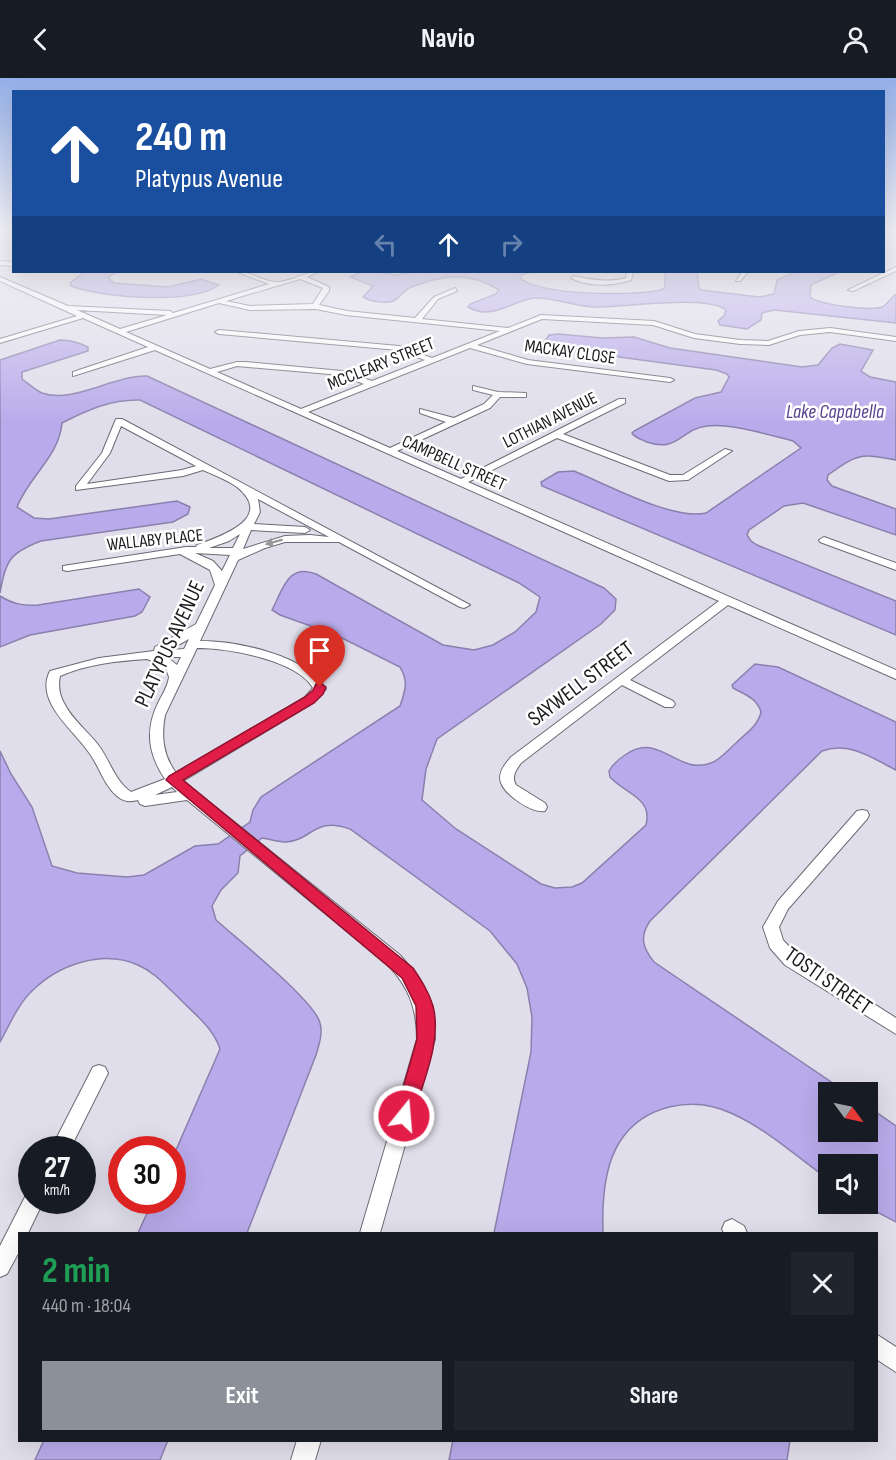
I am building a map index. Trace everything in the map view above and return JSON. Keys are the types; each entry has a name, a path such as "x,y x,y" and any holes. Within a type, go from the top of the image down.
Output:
{"street":[{"name":"CAMPBELL STREET","path":"34,294 896,675"},
{"path":"118,332 240,294"},
{"path":"314,307 323,294"},
{"path":"417,320 436,298 444,294"},
{"path":"218,301 231,307 271,309 314,307 346,313 507,329"},
{"path":"64,308 82,307 178,314"},
{"path":"0,341 84,316"},
{"name":"MCCLEARY STREET","path":"299,413 541,317 667,323 694,336 755,343 783,340 813,330 830,330 896,339"},
{"path":"219,333 399,348 431,360"},
{"path":"135,354 143,345 142,342"},
{"name":"MACKAY CLOSE","path":"468,345 527,362 670,380"},
{"path":"76,374 154,348"},
{"path":"135,354 168,354"},
{"path":"209,372 237,364 246,364 342,373 371,384"},
{"path":"476,388 498,394 523,395"},
{"path":"388,452 487,406 498,394"},
{"name":"LOTHIAN AVENUE","path":"460,483 622,401"},
{"path":"423,411 453,421"},
{"path":"202,467 175,474 79,488 112,440 119,421 464,605"},
{"path":"112,440 127,434 144,435"},
{"path":"558,435 669,478 678,479 728,451"},
{"path":"161,476 174,472 182,466 185,459 182,455"},
{"path":"94,469 95,474 101,478 120,481"},
{"path":"175,474 200,474 225,479"},
{"name":"PLATYPUS AVENUE","path":"242,488 255,501 256,509 247,525 241,552 220,585 159,715 155,740 159,759 173,780 394,960 407,973 418,990 424,1006 426,1039 370,1232"},
{"path":"184,550 222,540 247,525 312,530 330,534"},
{"path":"241,552 270,542 297,538 331,540 352,546"},
{"path":"824,540 896,567"},
{"name":"WALLABY PLACE","path":"67,568 184,550 241,552"},
{"path":"160,554 184,554 206,561 218,574 220,585"},
{"name":"SAYWELL STREET","path":"540,807 513,790 506,782 507,770 516,760 727,600"},
{"path":"110,778 125,795 133,797 148,794 309,700 320,689 315,680 292,666 232,647 200,628 176,643 145,655"},
{"path":"189,795 129,804 119,794 93,749 60,705 53,688 53,677 55,672 72,668 162,652 232,647"},
{"path":"145,655 170,664 175,673 175,683"},
{"path":"621,680 669,704"},
{"name":"TOSTI STREET","path":"862,815 783,905 771,927 776,943 791,960 896,1027"},
{"path":"67,1136 99,1072"},
{"path":"0,1267 27,1214"},
{"path":"878,1347 896,1361"},
{"path":"303,1460 308,1442"}],"water":[{"path":"109,294 191,294 146,298"},
{"path":"365,294 401,294 388,302 363,297"},
{"path":"495,294 738,294 759,297 772,294 810,294 810,297 816,300 834,305 876,308 884,306 896,294 896,323 774,310 762,313 761,320 747,329 720,325 718,321 724,316 726,310 715,305 701,303 594,307 534,298 485,312 468,307 470,304"},
{"name":"Lake Capabella","path":"549,335 602,338 634,337 670,348 802,367 818,365 832,348 840,344 873,350 861,371 870,377 896,382 896,460 874,456 859,457 828,475 827,480 832,486 896,509 896,535 803,503 784,506 749,530 747,535 757,545 896,601 896,635 542,486 541,482 558,472 574,471 659,507 676,512 706,513 801,448 793,441 727,426 698,428 666,445 657,445 638,438 632,433 634,431 695,398 721,392 729,377 727,374 716,370 559,349 543,344"},
{"path":"60,340 71,341 88,347 88,351 22,372 22,379 42,393 67,395 121,380 147,376 604,588 616,599 615,610 601,624 437,739 426,769 422,800 456,829 541,884 555,888 572,887 582,883 646,825 647,816 642,802 610,777 609,771 623,757 637,749 648,748 658,750 688,764 711,763 721,757 751,729 761,712 759,707 732,685 755,664 778,667 896,722 896,770 851,749 832,748 822,751 650,921 644,932 644,942 654,962 831,1082 818,1082 818,1142 878,1142 878,1114 896,1126 896,1222 878,1212 878,1154 818,1154 818,1172 746,1120 718,1108 686,1105 670,1107 641,1119 619,1143 607,1175 603,1232 494,1232 531,1052 532,1017 527,988 517,964 490,931 350,829 329,825 286,842 262,838 240,856 238,873 221,890 212,906 216,920 305,1000 315,1013 321,1027 316,1055 247,1232 138,1232 147,1214 186,1214 186,1136 182,1136 220,1049 213,1034 202,1021 154,975 138,965 124,960 110,959 81,962 67,967 43,982 22,1002 0,1042 0,751 11,774 32,807 52,866 77,873 127,877 144,875 195,846 218,844 250,822 253,810 261,797 400,706 405,691 405,682 400,667 336,635 272,610 283,586 293,575 299,572 316,574 443,645 474,650 493,645 515,632 536,612 540,597 519,583 140,400 120,401 100,406 62,423 60,435 50,456 17,507 34,518 49,519 177,501 190,507 188,514 173,522 41,541 30,545 16,554 7,566 0,593 0,360"},
{"path":"139,589 150,597 142,612 135,616 30,635 0,647 0,596 18,604 38,605"},
{"path":"43,1442 167,1442 160,1460 35,1460"},
{"path":"453,1442 790,1442 787,1460 449,1460"}],"route":[{"path":"320,687 315,696 309,700 206,763 173,780 407,973 418,990 424,1006 426,1039 404,1116"}]}
